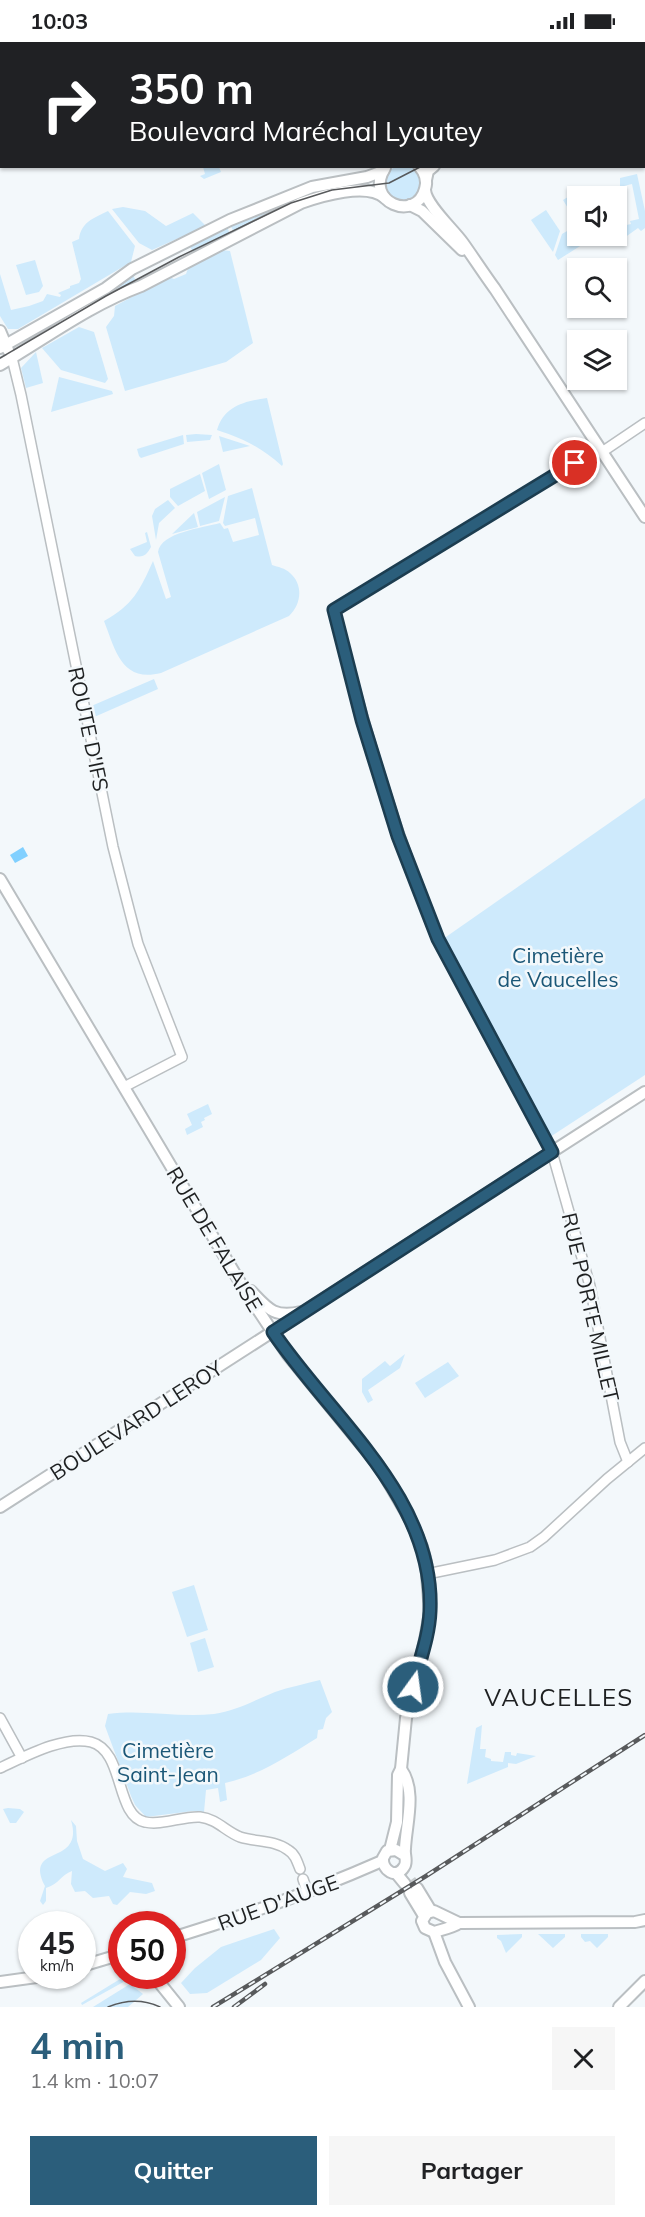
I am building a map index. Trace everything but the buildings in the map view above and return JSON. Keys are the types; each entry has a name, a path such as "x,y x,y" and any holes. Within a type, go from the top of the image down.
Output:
{"main road":[{"path":"420,168 426,185 428,201 465,245 645,517"},
{"path":"0,365 38,340 115,296 141,286 301,203 327,195 372,192 397,206 410,205 419,200 426,185 428,173 432,168"},
{"path":"385,169 380,185 385,198"},
{"path":"3,346 105,288 132,269 230,220 312,187 368,177 385,169"},
{"path":"410,205 422,211 446,236 470,255"},
{"name":"ROUTE D'IFS","path":"0,331 3,346 12,358"},
{"name":"RUE DE FALAISE","path":"0,879 236,1276 303,1374 379,1466 401,1501 422,1547 430,1599 429,1622 406,1718 401,1769 398,1775 398,1821 390,1850"},
{"name":"BOULEVARD LEROY","path":"0,1507 645,1092"},
{"path":"236,1276 270,1310 278,1314 300,1312 313,1306"},
{"name":"RUE DE FALAISE","path":"401,1769 405,1775 410,1804 404,1855"},
{"path":"396,1850 404,1855 406,1861 400,1870 386,1870 382,1861 385,1853 396,1850"},
{"name":"RUE D'AUGE","path":"186,1933 273,1905 353,1875 382,1861"},
{"path":"400,1870 427,1913"},
{"path":"427,1913 438,1912 440,1953 469,2007"},
{"path":"427,1913 422,1921 424,1928 459,1923 642,1922"},
{"path":"0,1982 18,1980"},
{"path":"618,2007 645,1981"},
{"path":"164,1989 179,2007"}],"street":[{"name":"ROUTE D'IFS","path":"12,358 128,910 138,944 182,1057 124,1087"},
{"path":"585,457 645,423"},
{"name":"RUE PORTE MILLET","path":"575,463 334,610 362,720 398,836 438,939 552,1152 590,1286 620,1442 628,1462"},
{"path":"427,1574 495,1560 524,1550 544,1537 607,1479 645,1448"},
{"path":"0,1718 22,1758"},
{"path":"0,1768 22,1758 69,1743 95,1743 110,1758 130,1810 139,1820 148,1822 194,1817 211,1820 241,1837 284,1846 292,1852 300,1869"},
{"path":"303,1879 307,1891"}],"green space":[{"path":"203,168 219,168 221,172 204,179 200,176 205,174"},
{"path":"393,168 413,168 420,176 420,190 410,200 396,200 386,190 386,176"},
{"path":"637,174 645,211 645,228 641,231 638,228 627,236 627,225 631,224 630,221 639,219 632,184 620,186 620,178"},
{"path":"367,178 369,190 352,190 234,232 230,225 297,195"},
{"path":"123,207 145,211 166,226 193,213 206,226 152,250 139,243 112,209"},
{"path":"546,210 560,231 553,252 531,220"},
{"path":"108,211 135,246 131,262 18,329 8,329 0,316 0,274 11,310 43,301 47,294 60,297 58,293 79,283 81,279 72,242 79,239 82,228 89,221"},
{"path":"227,227 230,234 193,252 189,245"},
{"path":"567,231 567,246 580,246 558,260 555,255 562,234"},
{"path":"221,250 230,251 253,343 226,362 125,391 106,327 114,316 115,306 169,277 174,279 186,274 189,266"},
{"path":"35,260 43,286 39,292 26,295 16,265"},
{"path":"131,271 138,285 26,348 20,338"},
{"path":"79,327 94,332 108,379 105,383 61,370 42,348"},
{"path":"36,352 43,383 26,388 21,368"},
{"path":"59,377 112,391 113,394 51,412"},
{"path":"267,398 282,466 252,444 217,430 225,415 236,406"},
{"path":"183,435 184,444 141,458 139,456 137,449"},
{"path":"186,435 212,435 210,440 187,442"},
{"path":"219,436 250,446 223,452"},
{"path":"219,464 226,490 209,499 202,473"},
{"path":"200,474 205,491 178,506 170,497 170,489"},
{"path":"252,488 272,565 288,571 299,589 298,601 293,611 289,616 161,673 148,675 128,668 116,652 104,621 129,603 153,561 166,599 171,597 158,552 161,545 174,535 220,523 224,529 228,528 233,542 259,535 255,518 225,526 223,523 228,496"},
{"path":"225,497 219,521 200,526 197,512"},
{"path":"168,500 175,508 159,523 156,540 152,516 155,509"},
{"path":"194,513 198,527 172,534"},
{"path":"147,532 151,547 145,555 135,556 130,549 147,542 145,533"},
{"path":"154,679 158,689 92,718 89,707"},
{"name":"Cimetière de Vaucelles","path":"645,798 645,1075 550,1137 443,939"},
{"path":"208,1104 212,1114 201,1122 203,1127 187,1135 185,1129 192,1125 187,1114"},
{"path":"405,1354 400,1368 368,1390 373,1400 368,1403 362,1392 362,1379 385,1361 390,1366"},
{"path":"448,1362 459,1376 425,1398 415,1383"},
{"path":"194,1585 208,1630 187,1637 172,1592"},
{"path":"205,1638 214,1667 198,1672 190,1643"},
{"name":"Cimetière Saint-Jean","path":"320,1680 332,1712 326,1718 323,1729 318,1730 317,1738 261,1770 225,1783 227,1800 220,1802 218,1788 206,1790 204,1812 193,1811 146,1817 135,1805 105,1726 108,1714 222,1713 280,1690"},
{"path":"482,1725 480,1749 486,1749 485,1757 491,1761 503,1762 505,1752 511,1752 511,1755 516,1756 517,1753 536,1756 516,1764 508,1763 508,1767 467,1784 476,1728"},
{"path":"3,1809 20,1809 24,1812 16,1823 10,1823"},
{"path":"71,1820 76,1826 77,1841 83,1859 105,1871 123,1863 127,1869 123,1877 152,1883 155,1891 146,1894 130,1892 117,1905 113,1904 109,1896 93,1898 85,1891 75,1892 71,1884 72,1871 46,1888 46,1901 43,1905 40,1901 45,1886 40,1873 42,1864 70,1844 73,1835"},
{"path":"274,1929 280,1938 261,1960 207,1993 190,1994 186,1989 186,1978 221,1947"},
{"path":"522,1934 522,1937 506,1953 501,1941 497,1938 497,1935"},
{"path":"538,1934 565,1934 565,1937 553,1948"},
{"path":"581,1934 608,1934 608,1937 597,1948 590,1941 585,1942"},
{"path":"108,1986 108,1989 111,1989 82,2005 81,2003"},
{"path":"122,1989 136,1989 143,1994 128,2007 93,2007"}],"water":[{"path":"23,847 28,856 15,863 10,855"}],"tunnel":[{"path":"411,1880 417,1888"}],"tram line":[{"path":"0,358 106,296 179,257 291,203 332,190 389,183 418,168"},
{"path":"108,2007 134,2001 160,2007"}],"railway":[{"path":"213,2007 426,1876 645,1735"},
{"path":"234,2007 265,1984"}],"district":[{"name":"VAUCELLES","path":"559,1697"}],"route":[{"path":"413,1687 430,1612 426,1562 418,1536 401,1501 379,1466 303,1374 273,1332 552,1152 438,939 400,844 362,720 334,610 575,463"}]}
